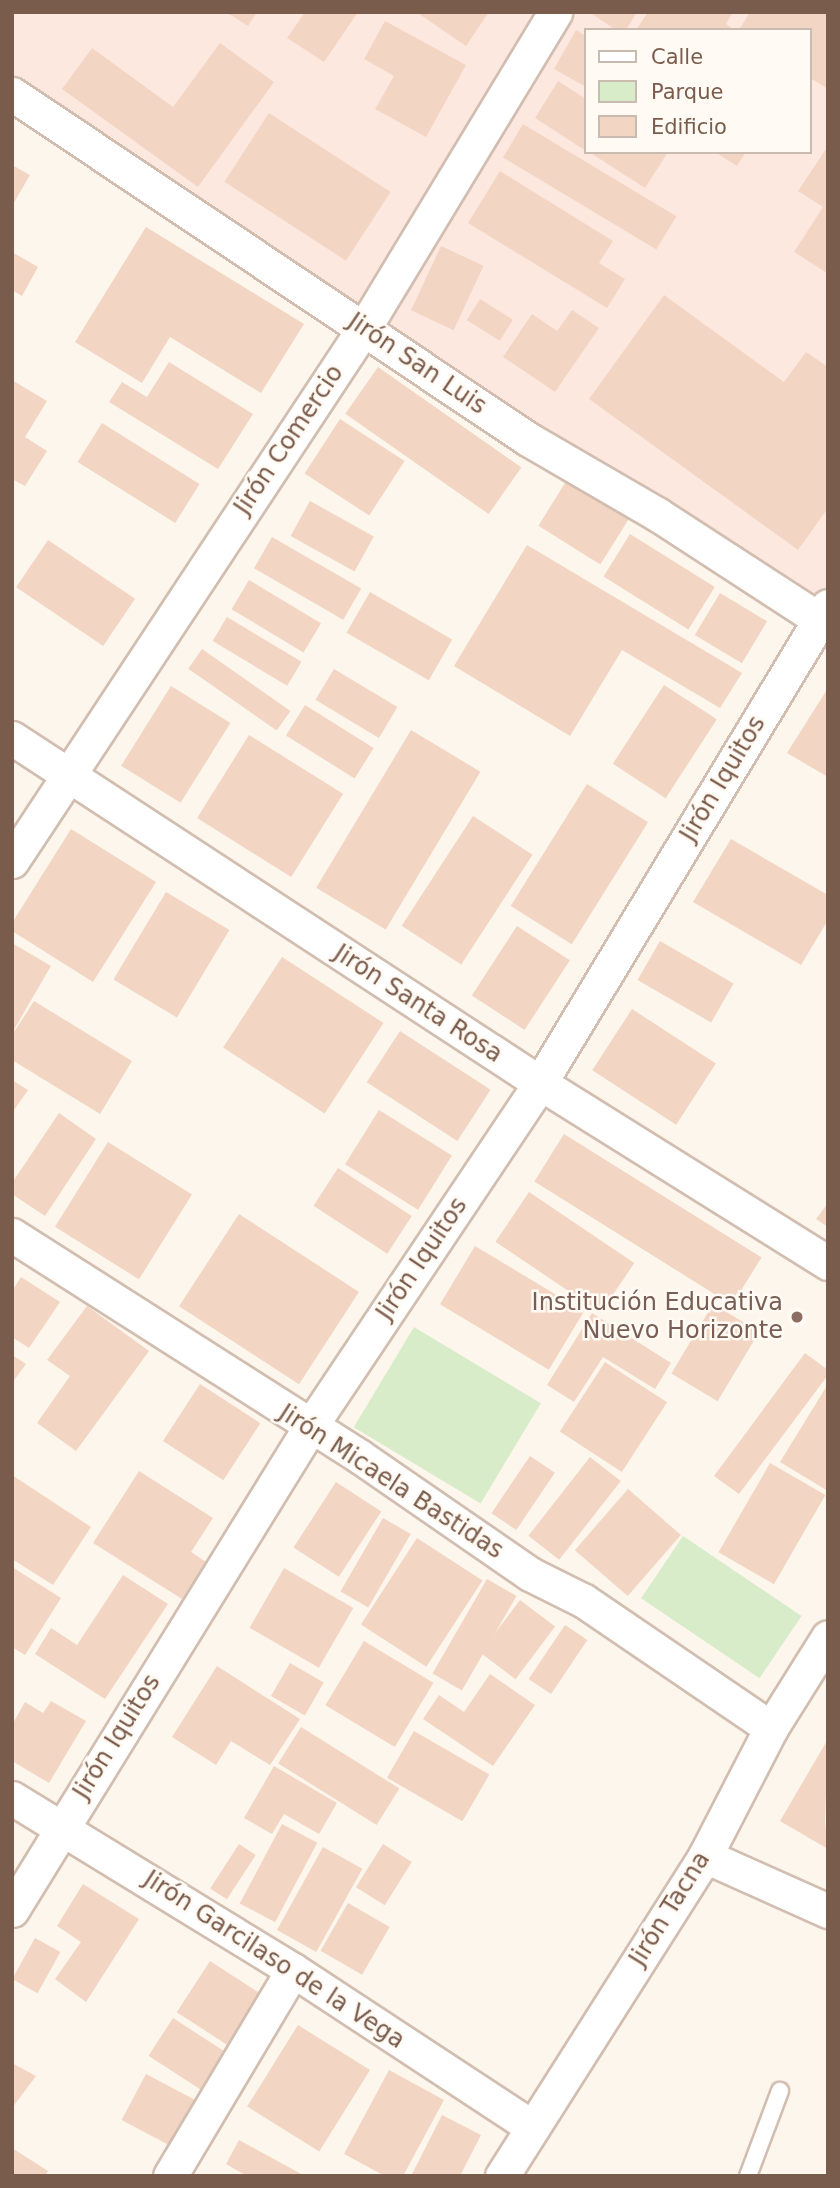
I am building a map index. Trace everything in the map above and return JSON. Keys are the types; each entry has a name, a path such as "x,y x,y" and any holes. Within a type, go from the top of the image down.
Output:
{"street":[{"name":"Jirón Comercio","path":"12,861 66,774 364,328 555,12"},
{"name":"Jirón San Luis","path":"12,94 528,439 657,513 825,617"},
{"name":"Jirón Iquitos","path":"12,1910 310,1427 540,1083 825,617"},
{"name":"Jirón Santa Rosa","path":"12,738 540,1083 828,1263"},
{"name":"Jirón Micaela Bastidas","path":"12,1235 359,1456 530,1574 584,1601 771,1728"},
{"name":"Jirón Tacna","path":"502,2176 705,1856 771,1728 828,1637"},
{"name":"Jirón Garcilaso de la Vega","path":"12,1798 62,1825 293,1970 532,2127"},
{"path":"705,1856 828,1911"},
{"path":"170,2176 293,1970"}],"lane":[{"path":"748,2176 780,2091"}],"shaded area":[{"path":"12,12 828,12 828,622 12,101"}],"green space":[{"path":"414,1327 541,1403 481,1504 354,1427"},
{"path":"683,1536 802,1616 760,1678 641,1598"}],"building":[{"path":"226,12 257,12 248,26"},
{"path":"305,12 358,12 324,62 287,38"},
{"path":"416,12 489,12 466,46"},
{"path":"589,12 637,12 627,28 613,28"},
{"path":"648,12 733,12 726,24 731,28 637,28"},
{"path":"750,12 828,12 828,89 812,79 812,28 740,28"},
{"path":"385,21 466,65 426,137 375,109 394,76 364,59"},
{"path":"576,30 584,35 584,86 554,69"},
{"path":"220,43 274,82 198,187 62,89 92,48 173,107"},
{"path":"558,81 584,98 584,150 535,118"},
{"path":"269,113 391,192 346,261 224,182"},
{"path":"523,124 676,216 656,250 503,157"},
{"path":"828,146 827,273 794,252 823,207 798,191"},
{"path":"592,154 667,154 645,188"},
{"path":"718,154 745,154 737,166"},
{"path":"12,165 30,175 12,206"},
{"path":"500,171 613,241 599,263 625,279 607,308 468,223"},
{"path":"146,227 304,324 261,393 170,337 142,383 75,342"},
{"path":"441,246 484,266 454,330 411,310"},
{"path":"12,252 38,267 22,296 12,290"},
{"path":"664,295 784,382 806,352 828,367 828,508 798,550 589,399"},
{"path":"480,299 513,320 500,341 467,320"},
{"path":"572,310 599,328 555,392 503,357 532,314 557,331"},
{"path":"169,362 253,414 218,469 109,402 122,382 147,397"},
{"path":"378,367 521,467 489,514 345,414"},
{"path":"12,380 47,401 25,437 47,451 25,486 12,479"},
{"path":"340,419 405,461 369,515 305,474"},
{"path":"102,423 200,484 175,523 78,462"},
{"path":"567,480 629,519 600,564 538,526"},
{"path":"310,501 374,536 354,571 291,536"},
{"path":"630,534 715,587 688,629 604,576"},
{"path":"272,537 361,588 343,620 254,568"},
{"path":"48,540 135,599 103,646 16,587"},
{"path":"527,545 742,673 720,708 622,650 570,736 454,666"},
{"path":"249,580 321,623 303,652 231,609"},
{"path":"370,592 452,640 429,680 346,633"},
{"path":"720,593 767,621 742,663 695,635"},
{"path":"227,617 302,662 287,686 213,641"},
{"path":"202,649 290,711 277,731 188,669"},
{"path":"334,669 397,707 379,738 315,700"},
{"path":"664,685 717,719 666,798 613,764"},
{"path":"171,686 230,723 181,803 121,766"},
{"path":"828,688 828,777 787,753"},
{"path":"305,705 374,748 355,778 286,736"},
{"path":"411,730 480,772 386,929 316,888"},
{"path":"249,735 343,794 291,877 197,818"},
{"path":"587,784 648,822 572,944 511,906"},
{"path":"473,816 533,855 461,965 402,926"},
{"path":"71,829 156,882 93,982 12,931 12,923"},
{"path":"731,839 828,895 828,920 801,965 693,902"},
{"path":"166,892 229,930 177,1018 113,979"},
{"path":"517,926 570,960 525,1030 472,996"},
{"path":"660,941 734,984 711,1022 638,980"},
{"path":"12,943 51,966 12,1033"},
{"path":"282,957 383,1023 325,1113 223,1048"},
{"path":"34,1001 132,1061 100,1114 12,1060 12,1035"},
{"path":"632,1009 716,1063 676,1125 592,1070"},
{"path":"400,1031 491,1090 457,1141 367,1082"},
{"path":"12,1080 28,1090 12,1113"},
{"path":"379,1110 452,1156 418,1210 345,1164"},
{"path":"59,1113 96,1139 45,1216 12,1194 12,1183"},
{"path":"564,1134 762,1257 732,1305 534,1181"},
{"path":"108,1142 192,1194 139,1279 55,1227"},
{"path":"338,1168 412,1216 387,1254 313,1206"},
{"path":"529,1192 634,1263 601,1313 495,1242"},
{"path":"828,1203 828,1227 816,1219"},
{"path":"239,1214 359,1292 299,1384 179,1306"},
{"path":"475,1246 584,1311 549,1370 440,1304"},
{"path":"21,1277 60,1302 29,1348 12,1337 12,1291"},
{"path":"713,1304 759,1332 718,1401 671,1373"},
{"path":"87,1306 149,1351 76,1451 37,1423 70,1376 47,1360"},
{"path":"592,1313 671,1363 655,1389 603,1357 574,1402 547,1385"},
{"path":"805,1353 828,1370 828,1375 739,1494 714,1476"},
{"path":"12,1355 26,1364 12,1383"},
{"path":"605,1362 667,1402 622,1472 560,1432"},
{"path":"200,1384 260,1423 223,1480 163,1441"},
{"path":"828,1384 828,1491 780,1462"},
{"path":"530,1456 555,1473 516,1530 491,1513"},
{"path":"590,1457 621,1481 559,1560 528,1536"},
{"path":"770,1463 825,1495 774,1584 718,1552"},
{"path":"139,1471 213,1518 191,1552 206,1562 182,1599 93,1543"},
{"path":"12,1475 91,1527 53,1585 12,1559"},
{"path":"336,1482 381,1511 339,1577 294,1547"},
{"path":"628,1489 681,1535 628,1596 575,1550"},
{"path":"383,1518 411,1534 368,1608 340,1592"},
{"path":"417,1538 482,1580 426,1667 361,1624"},
{"path":"12,1567 61,1598 25,1655 12,1647"},
{"path":"284,1568 353,1608 319,1668 250,1628"},
{"path":"123,1575 168,1604 105,1699 35,1654 51,1628 77,1645"},
{"path":"487,1579 516,1596 462,1690 432,1673"},
{"path":"520,1600 555,1626 515,1679 480,1653"},
{"path":"565,1625 587,1640 551,1694 529,1679"},
{"path":"364,1641 433,1683 395,1747 325,1705"},
{"path":"290,1663 324,1682 305,1715 271,1696"},
{"path":"217,1666 300,1719 270,1765 231,1741 216,1765 172,1737"},
{"path":"490,1674 535,1705 493,1766 423,1719 439,1695 464,1712"},
{"path":"51,1701 86,1721 49,1783 12,1761 12,1725 25,1702 43,1713"},
{"path":"301,1727 399,1788 377,1825 278,1763"},
{"path":"414,1731 489,1774 462,1821 387,1778"},
{"path":"828,1739 825,1821 828,1849 780,1821"},
{"path":"274,1766 337,1803 319,1834 284,1814 272,1834 244,1818"},
{"path":"282,1824 317,1843 275,1922 240,1903"},
{"path":"239,1844 256,1855 227,1899 210,1888"},
{"path":"383,1844 412,1862 385,1905 356,1887"},
{"path":"323,1847 362,1869 316,1952 277,1930"},
{"path":"83,1884 139,1919 86,2002 55,1979 81,1942 57,1926"},
{"path":"348,1903 390,1927 362,1975 320,1951"},
{"path":"35,1938 60,1952 38,1993 12,1979"},
{"path":"210,1961 266,1997 233,2049 177,2012"},
{"path":"173,2018 230,2055 206,2093 148,2056"},
{"path":"298,2025 370,2070 319,2151 247,2106"},
{"path":"12,2063 36,2076 12,2108"},
{"path":"389,2070 444,2100 403,2176 385,2176 344,2154"},
{"path":"146,2074 201,2103 176,2149 122,2120"},
{"path":"442,2115 481,2135 460,2176 411,2176"},
{"path":"239,2140 305,2176 247,2176 226,2164"},
{"path":"12,2148 48,2171 45,2176 12,2176"}],"place":[{"name":"Institución Educativa Nuevo Horizonte","path":"797,1317"}]}
